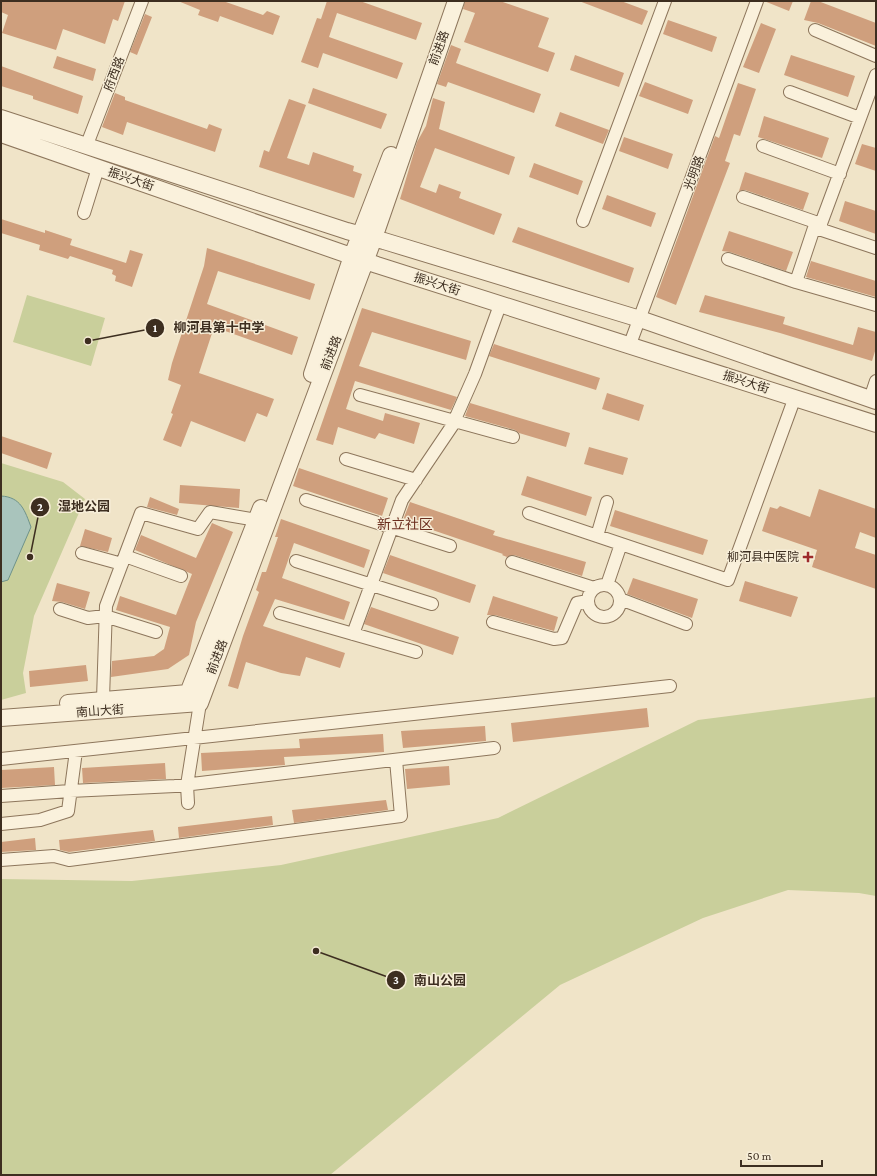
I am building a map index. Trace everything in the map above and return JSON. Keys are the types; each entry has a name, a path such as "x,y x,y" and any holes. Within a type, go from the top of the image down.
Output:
{"street":[{"name":"府西路","path":"86,147 142,1"},
{"name":"前进路","path":"367,236 404,123 447,1"},
{"name":"前进路","path":"200,703 367,236 456,1"},
{"path":"583,221 665,1"},
{"name":"光明路","path":"630,344 757,1"},
{"path":"815,30 876,56"},
{"path":"820,227 876,75"},
{"path":"790,92 860,118"},
{"name":"振兴大街","path":"1,118 86,147 367,236 640,319 873,400"},
{"name":"振兴大街","path":"1,134 377,265 500,305 630,344 876,424"},
{"path":"763,146 840,174"},
{"path":"84,213 98,168"},
{"path":"744,197 876,248"},
{"path":"796,282 814,228 820,227"},
{"name":"前进路","path":"188,693 359,258"},
{"path":"728,259 796,282 876,304"},
{"path":"353,634 402,500 455,421 475,374 500,305"},
{"path":"873,400 876,381"},
{"path":"360,395 513,437"},
{"path":"529,513 728,580 795,397"},
{"path":"346,459 416,480"},
{"path":"306,500 450,546"},
{"path":"597,536 607,502"},
{"path":"103,699 106,606 141,513 198,529 210,512 257,520"},
{"path":"607,585 621,544"},
{"path":"82,553 123,560 181,576"},
{"path":"296,561 432,604"},
{"path":"512,562 594,588"},
{"path":"607,585 618,593 620,599 616,611 605,617 593,613 588,601 590,592 594,588 607,585"},
{"path":"620,599 686,624"},
{"path":"493,622 554,640 562,638 577,603 588,601"},
{"path":"60,609 88,618 105,616 156,632"},
{"path":"280,613 416,652"},
{"path":"1,759 670,686"},
{"name":"南山大街","path":"1,711 103,699 188,693"},
{"path":"188,803 187,785 193,738 200,703"},
{"name":"南山大街","path":"1,718 200,703"},
{"path":"1,796 187,785 494,748"},
{"path":"1,824 40,820 68,811 76,751"},
{"path":"1,860 54,856 69,860 401,816 396,760"}],"green space":[{"path":"27,295 105,318 91,366 13,342"},
{"path":"1,463 63,482 85,499 34,616 23,673 26,693 1,700"},
{"path":"876,697 876,896 859,893 788,890 703,918 560,985 330,1175 1,1175 1,879 132,881 281,865 498,818 698,720"}],"water":[{"path":"1,496 8,497 18,502 24,510 31,527 8,580 1,582"}],"building":[{"path":"1,1 125,1 118,21 113,19 105,44 63,29 56,50 2,33 8,15 1,12"},
{"path":"178,1 223,1 263,15 267,11 280,16 273,35 220,16 218,22 198,15 200,10"},
{"path":"327,1 360,1 422,23 416,40 337,13 329,37 403,63 397,79 323,53 318,68 301,62 317,18 321,19"},
{"path":"465,1 500,1 549,18 538,47 555,53 548,72 464,42 475,13 463,9"},
{"path":"579,1 621,1 648,11 642,25"},
{"path":"764,1 793,1 789,11"},
{"path":"811,1 818,1 876,23 876,46 818,23 804,20"},
{"path":"145,14 152,17 137,55 130,52"},
{"path":"668,20 717,37 712,52 663,34"},
{"path":"761,23 776,29 759,73 743,67"},
{"path":"451,45 461,49 456,63 541,94 534,113 448,82 446,87 437,84"},
{"path":"575,55 624,73 619,87 570,70"},
{"path":"791,55 855,76 848,97 784,75"},
{"path":"57,56 96,69 93,81 53,68"},
{"path":"1,66 83,96 78,114 33,99 33,96 1,86"},
{"path":"645,82 693,100 688,114 639,96"},
{"path":"738,83 756,89 740,136 734,134 725,161 730,163 676,305 656,297 715,136 719,138"},
{"path":"313,88 387,114 381,129 308,103"},
{"path":"115,93 125,97 125,100 207,129 209,124 222,129 215,152 127,122 123,135 102,127"},
{"path":"433,98 445,102 439,129 515,157 509,175 435,148 420,187 436,193 439,184 461,192 459,198 502,214 494,235 400,199 417,142 426,126"},
{"path":"289,99 306,105 287,158 309,165 313,152 354,166 353,171 362,174 354,198 259,167 264,150 269,152"},
{"path":"560,112 609,130 603,144 555,126"},
{"path":"764,116 829,138 822,158 758,137"},
{"path":"624,137 673,154 668,169 619,151"},
{"path":"862,144 876,148 876,171 855,164"},
{"path":"534,163 583,181 578,195 529,177"},
{"path":"745,172 809,193 803,210 745,190 739,191"},
{"path":"607,195 656,213 651,227 602,209"},
{"path":"845,201 876,211 876,234 839,221"},
{"path":"1,219 45,233 45,230 72,239 70,245 126,263 130,250 143,254 132,287 115,281 116,276 112,274 113,270 70,256 68,259 39,250 40,245 1,233"},
{"path":"518,227 634,268 629,283 512,242"},
{"path":"729,231 793,252 786,271 730,252 722,251"},
{"path":"207,248 315,284 310,300 218,271 207,304 298,337 292,355 214,327 199,373 274,399 267,417 257,413 245,442 191,421 181,447 163,440 173,414 171,413 181,385 168,380 172,363 204,266"},
{"path":"811,261 876,281 876,297 806,277"},
{"path":"705,295 785,317 783,324 853,345 858,327 876,332 876,348 872,361 780,333 699,312"},
{"path":"362,308 471,341 466,360 372,332 359,366 457,397 451,410 355,381 346,409 383,421 385,413 420,423 414,444 379,433 375,439 338,427 333,445 316,440"},
{"path":"494,344 600,378 596,390 489,356"},
{"path":"607,393 644,405 639,421 602,409"},
{"path":"470,403 570,433 566,447 519,433 515,430 465,416"},
{"path":"1,436 52,453 47,469 1,453"},
{"path":"589,447 628,458 623,475 584,464"},
{"path":"299,468 388,498 382,516 293,486"},
{"path":"527,476 592,497 586,516 521,495"},
{"path":"180,485 240,489 239,508 179,503"},
{"path":"819,489 876,509 876,538 860,532 855,548 876,555 876,589 812,567 817,550 762,531 770,507 777,509 780,506 810,517"},
{"path":"150,497 179,509 177,515 147,507"},
{"path":"410,502 495,531 493,535 586,562 582,576 514,555 507,557 502,555 503,554 403,520"},
{"path":"615,510 708,540 703,555 610,526"},
{"path":"281,519 370,550 364,568 294,543 282,578 350,602 344,620 275,599 263,626 345,653 340,668 306,657 300,676 281,673 246,662 238,689 228,686 243,636 259,592 256,590 262,572 266,572 278,537 275,537"},
{"path":"212,523 233,532 196,622 189,655 168,669 111,677 112,661 154,656 164,649 170,627 116,610 120,596 176,615 192,574 135,550 141,535 196,558"},
{"path":"85,529 112,538 108,552 80,546"},
{"path":"390,555 476,585 470,603 383,573"},
{"path":"633,578 698,599 692,618 627,594"},
{"path":"745,581 798,597 791,617 739,601"},
{"path":"57,583 90,592 85,609 62,602 52,601"},
{"path":"493,596 558,617 554,631 495,615 487,615"},
{"path":"371,607 459,637 453,655 364,624"},
{"path":"86,665 88,681 30,687 29,671"},
{"path":"647,708 649,727 513,742 511,723"},
{"path":"485,726 486,741 403,748 401,731"},
{"path":"383,734 384,752 284,757 285,765 202,771 201,753 300,748 299,739"},
{"path":"165,763 166,779 83,783 82,768"},
{"path":"449,766 450,785 407,789 405,769"},
{"path":"54,767 55,785 1,788 1,770"},
{"path":"386,800 388,810 294,823 292,810"},
{"path":"272,816 273,825 179,838 178,827"},
{"path":"153,830 155,841 69,852 60,850 59,840"},
{"path":"35,838 36,850 1,852 1,842"}],"place":[{"name":"柳河县第十中学","path":"88,341"},
{"name":"湿地公园","path":"30,557"},
{"name":"柳河县中医院","path":"808,557"},
{"name":"南山公园","path":"316,951"}],"district":[{"name":"新立社区","path":"405,524"}]}
